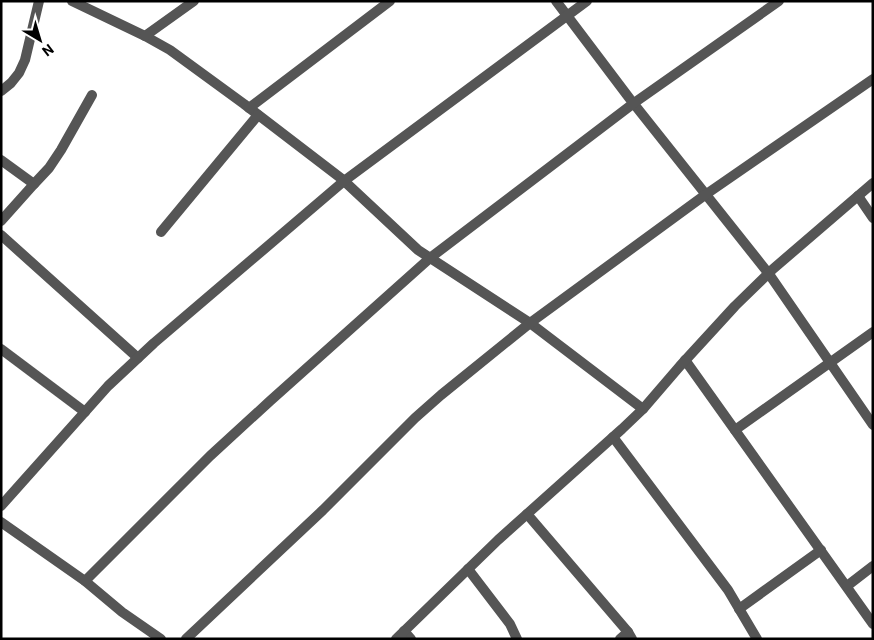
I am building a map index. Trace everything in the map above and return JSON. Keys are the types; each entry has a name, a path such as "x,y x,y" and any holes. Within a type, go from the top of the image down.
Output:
{"street":[{"path":"1,91 20,73 25,60 38,1"},
{"path":"72,1 170,50 344,181 418,250 530,323 643,409"},
{"path":"145,36 194,1"},
{"path":"249,108 390,1"},
{"path":"556,1 705,195 769,274 873,425"},
{"path":"1,506 108,386 138,358 344,181 586,1"},
{"path":"85,582 210,456 430,258 634,103 779,1"},
{"path":"186,639 323,510 415,418 441,395 530,323 705,195 873,79"},
{"path":"1,221 49,168 92,95"},
{"path":"161,232 258,115"},
{"path":"1,160 34,184"},
{"path":"396,639 408,635 468,569 643,409 735,306 873,183"},
{"path":"858,196 873,218"},
{"path":"1,235 138,358"},
{"path":"735,430 873,332"},
{"path":"1,348 85,412"},
{"path":"685,360 873,624"},
{"path":"613,437 728,590 757,639"},
{"path":"527,514 627,637"},
{"path":"1,522 161,639"},
{"path":"739,609 821,550"},
{"path":"847,586 873,566"},
{"path":"468,569 510,624 518,639"}]}
